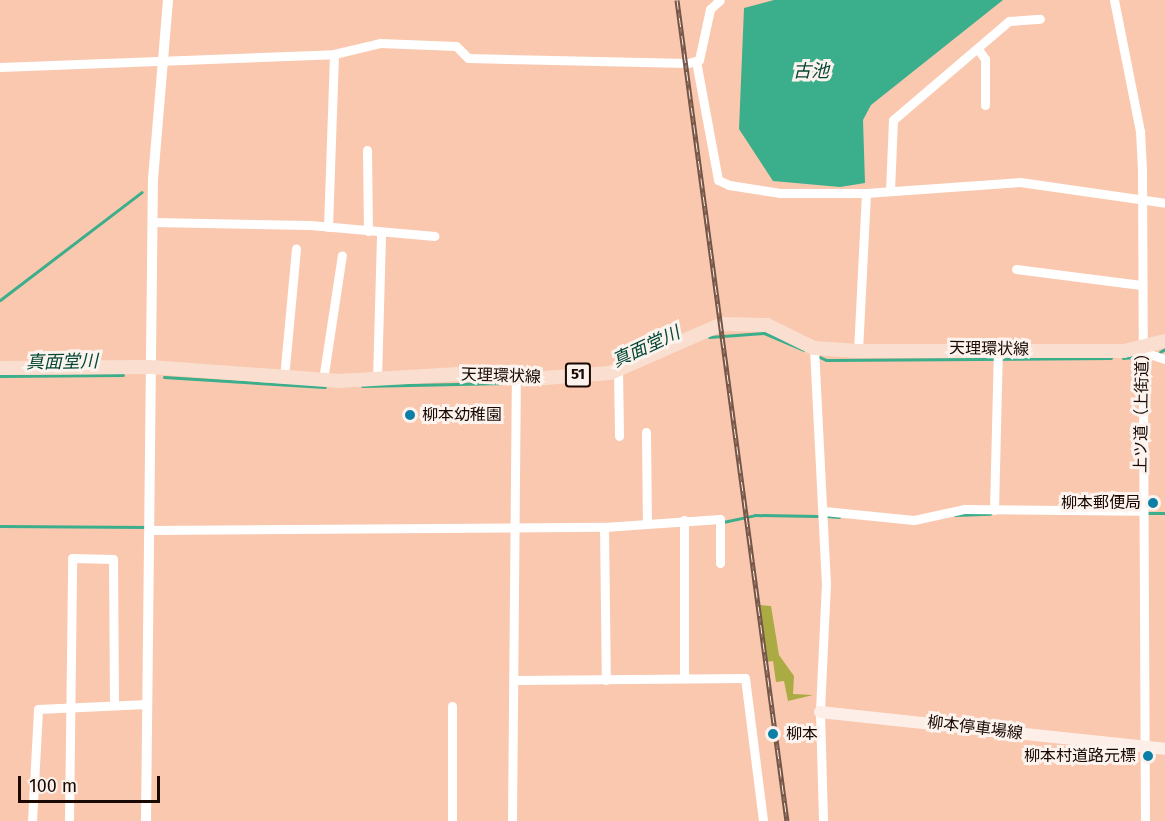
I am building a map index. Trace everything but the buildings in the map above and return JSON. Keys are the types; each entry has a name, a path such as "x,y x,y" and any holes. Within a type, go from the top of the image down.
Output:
{"main road":[{"name":"天理環状線","path":"0,368 150,367 323,380 459,374 516,379 618,369 722,324 767,325 814,348 858,351 998,349 1140,351 1165,341"},
{"name":"柳本停車場線","path":"820,712 1144,749 1165,749"}],"street":[{"path":"146,821 153,222 161,64 168,0"},
{"path":"720,0 710,9 696,61 718,180 780,193 866,193 1020,182 1165,203"},
{"name":"上ツ道（上街道）","path":"1114,0 1140,131 1145,821"},
{"path":"890,191 893,120 1009,21 1040,19"},
{"path":"0,67 161,64 334,54 380,43 456,46 468,58 696,61"},
{"path":"978,49 985,59 985,105"},
{"path":"328,227 334,54"},
{"path":"367,150 368,231"},
{"path":"858,351 866,193"},
{"path":"153,222 328,227 435,236"},
{"path":"377,379 381,232"},
{"path":"284,378 296,249"},
{"path":"323,380 342,255"},
{"path":"1016,269 1141,285"},
{"path":"814,348 824,511 826,631 820,712 823,821"},
{"path":"994,510 998,349"},
{"path":"1140,351 1165,359"},
{"path":"618,369 619,436"},
{"path":"512,821 518,527 516,379"},
{"path":"646,432 647,523"},
{"path":"824,511 914,520 936,512 1141,511"},
{"path":"151,530 604,527 720,519 720,563"},
{"path":"684,520 684,677"},
{"path":"604,527 606,680"},
{"path":"69,821 74,706 72,558 114,559 114,705"},
{"path":"516,680 745,678 763,821"},
{"path":"32,821 38,709 147,704"},
{"path":"452,706 452,821"}],"shaded area":[{"path":"760,605 771,606 779,655 794,676 793,694 813,695 788,701 784,681 776,682 773,661 767,662"}],"water":[{"name":"古池","path":"774,0 1003,0 871,105 863,120 865,183 840,187 773,181 739,129 744,8"}],"waterway":[{"path":"0,300 142,192"},
{"name":"真面堂川","path":"709,337 764,333 804,350"},
{"name":"真面堂川","path":"1160,352 1165,349"},
{"name":"真面堂川","path":"815,355 826,360 1111,358"},
{"name":"真面堂川","path":"1123,358 1134,357"},
{"name":"真面堂川","path":"0,376 123,375"},
{"name":"真面堂川","path":"164,377 325,387"},
{"name":"真面堂川","path":"362,386 505,383"},
{"path":"1147,513 1165,513"},
{"path":"955,515 990,514"},
{"path":"723,522 755,515 817,516"},
{"path":"827,516 839,517"},
{"path":"0,526 147,527"}],"railway":[{"path":"677,0 787,821"}],"place":[{"name":"柳本幼稚園","path":"410,415"},
{"name":"柳本郵便局","path":"1153,503"},
{"name":"柳本","path":"773,734"},
{"name":"柳本村道路元標","path":"1148,756"}]}
